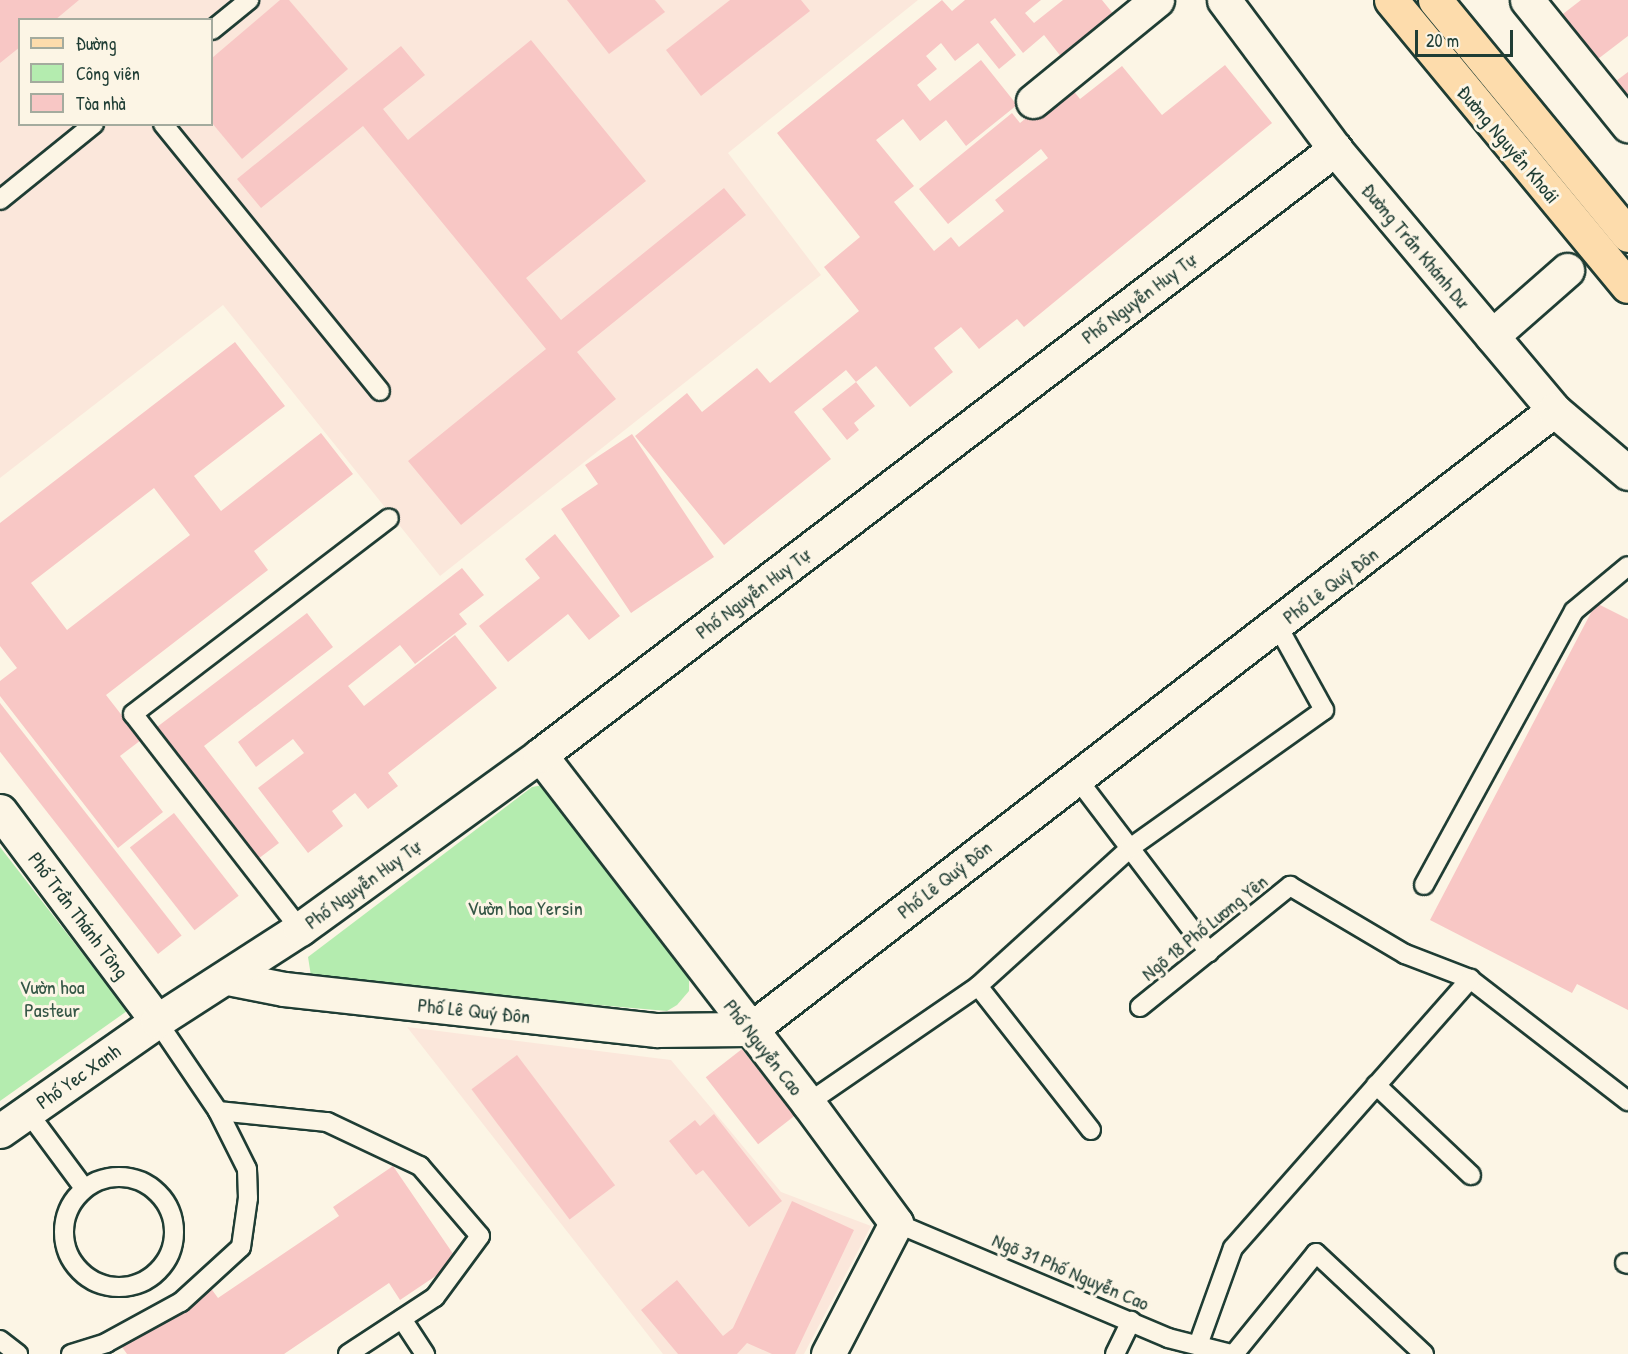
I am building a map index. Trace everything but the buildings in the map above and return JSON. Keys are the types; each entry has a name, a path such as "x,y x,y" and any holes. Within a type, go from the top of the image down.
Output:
{"main road":[{"name":"Đường Nguyễn Khoái","path":"1391,0 1628,286"},
{"name":"Đường Nguyễn Khoái","path":"1435,0 1628,235"}],"street":[{"path":"1033,101 1157,0"},
{"name":"Đường Trần Khánh Dư","path":"1224,0 1335,149 1554,411 1628,473"},
{"path":"1527,0 1628,125"},
{"name":"Phố Nguyễn Huy Tự","path":"157,1021 228,978 300,929 540,755 1335,149"},
{"path":"1492,336 1567,270"},
{"name":"Phố Lê Quý Đôn","path":"228,978 284,989 657,1030 751,1029 1554,411"},
{"name":"Phố Nguyễn Cao","path":"540,755 808,1102 896,1223"},
{"name":"Phố Trần Thánh Tông","path":"0,810 157,1021"},
{"name":"Phố Yec Xanh","path":"0,1131 157,1021"},
{"path":"828,1354 896,1223"}],"lane":[{"path":"213,29 249,0"},
{"path":"0,200 92,126"},
{"path":"166,126 380,391"},
{"path":"300,929 134,714 389,518"},
{"path":"1425,885 1574,611 1628,566"},
{"path":"808,1102 978,986 1130,848 1324,710 1277,625"},
{"path":"1076,777 1209,952"},
{"name":"Ngõ 18 Phố Lương Yên","path":"1140,1007 1290,886 1405,954 1470,979 1628,1101"},
{"path":"1198,1346 1233,1248 1470,979"},
{"path":"978,986 1091,1130"},
{"path":"71,1354 106,1343 181,1302 241,1247 248,1198 248,1169 218,1111 157,1021"},
{"path":"1377,1085 1471,1175"},
{"path":"27,1111 84,1188"},
{"path":"218,1111 327,1122 420,1166 480,1236 435,1297 348,1354"},
{"path":"118,1176 136,1178 165,1200 175,1235 170,1253 146,1280 123,1287 98,1284 73,1263 65,1248 65,1215 84,1188 118,1176"},
{"name":"Ngõ 31 Phố Nguyễn Cao","path":"896,1223 1131,1321 1198,1346 1233,1354"},
{"path":"1233,1354 1316,1253 1425,1354"},
{"path":"402,1319 425,1354"},
{"path":"1115,1354 1131,1321"},
{"path":"0,1340 18,1354"}],"shaded area":[{"path":"0,0 918,0 728,153 821,275 440,576 223,305 0,478"},
{"path":"407,1027 671,1060 781,1192 871,1226 804,1354 663,1354"}],"green space":[{"name":"Vườn hoa Yersin","path":"543,785 554,791 689,977 689,991 677,1005 667,1011 317,981 311,976 308,957 532,787"},
{"name":"Vườn hoa Pasteur","path":"0,847 127,1011 0,1101"}]}
